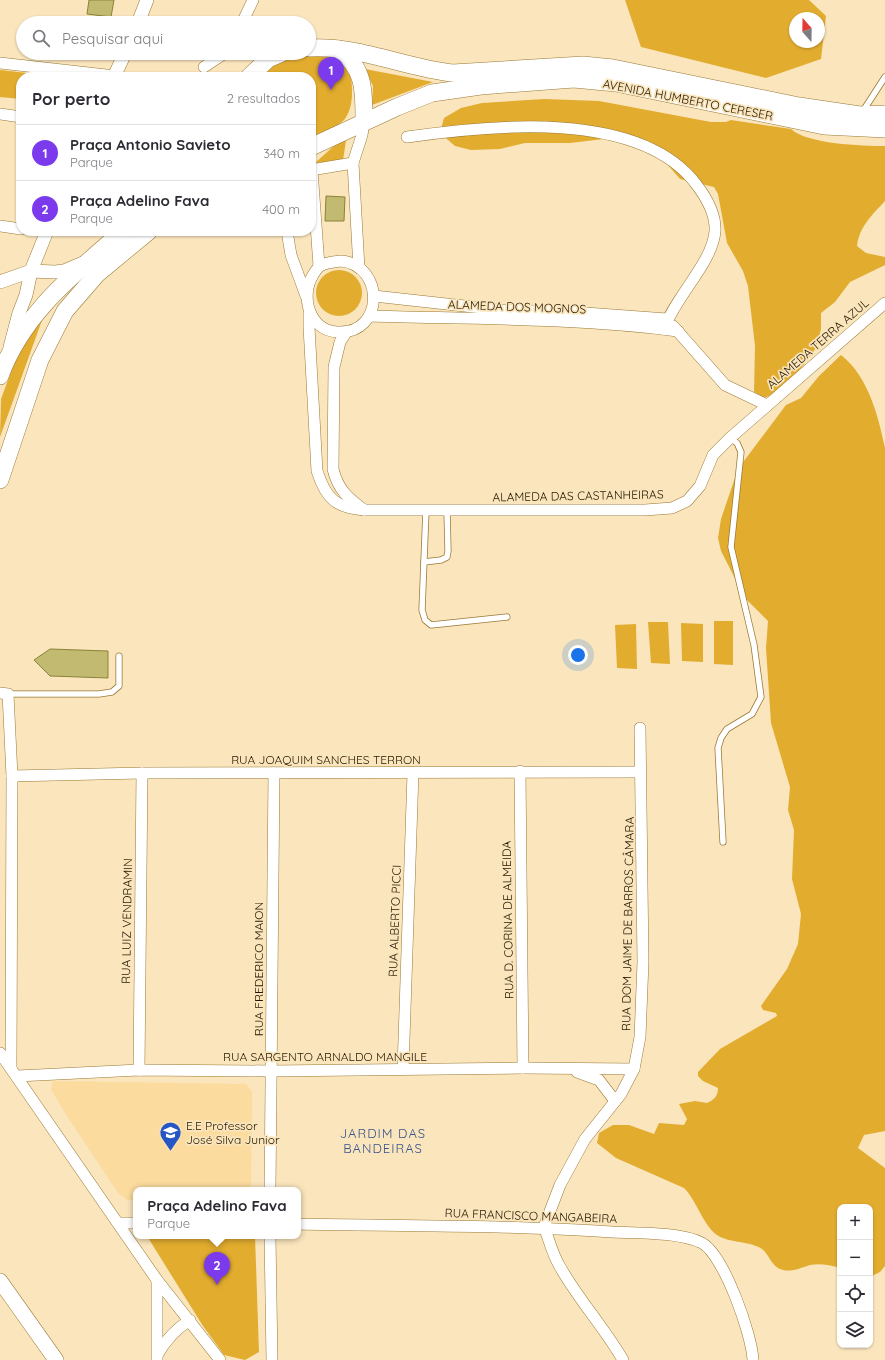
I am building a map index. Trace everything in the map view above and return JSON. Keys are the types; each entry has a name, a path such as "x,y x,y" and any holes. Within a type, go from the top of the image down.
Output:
{"main road":[{"name":"AVENIDA HUMBERTO CERESER","path":"316,48 336,48 434,71 453,73 584,65 613,68 799,106 860,115 885,114"},
{"path":"336,48 350,58 357,70 363,90 364,122"},
{"path":"254,72 267,60"},
{"name":"AVENIDA HUMBERTO CERESER","path":"316,145 432,93 455,89 574,79 616,83 824,126 885,129"},
{"path":"0,376 7,356 28,322 52,293 115,236"},
{"path":"0,480 40,360 65,311 97,274 143,236"},
{"path":"0,1280 56,1360"}],"street":[{"path":"141,16 148,0"},
{"path":"245,16 253,0"},
{"path":"117,72 122,60"},
{"path":"204,67 214,60"},
{"path":"0,63 74,72"},
{"path":"0,114 16,116"},
{"path":"359,268 353,163 362,135 364,122"},
{"path":"407,137 461,129 503,127 573,129 618,137 640,143 677,164 690,176 701,190 714,217 715,230 712,245 666,324 678,331 725,385 767,405"},
{"path":"316,169 353,163"},
{"path":"306,297 308,285 319,266 316,225"},
{"path":"0,226 16,228"},
{"path":"7,356 42,236"},
{"path":"287,236 291,255 306,297 309,312 316,321 325,328 336,332 347,331 360,326 369,316 375,304 370,281 359,268 347,262 330,262 319,266"},
{"path":"0,282 31,271 64,271 90,260"},
{"name":"ALAMEDA DOS MOGNOS","path":"374,296 501,310 572,312 666,324"},
{"name":"ALAMEDA TERRA AZUL","path":"767,405 885,303"},
{"name":"ALAMEDA DAS CASTANHEIRAS","path":"309,312 317,471 325,492 341,506 365,510 644,510 672,508 693,496 700,486 713,455 767,405"},
{"name":"ALAMEDA DOS MOGNOS","path":"369,316 666,324"},
{"path":"347,331 340,342 334,367 333,469 344,495 365,510"},
{"path":"4,693 12,776 14,1072"},
{"name":"RUA DOM JAIME DE BARROS CÂMARA","path":"544,1227 560,1185 585,1139 615,1102 634,1069 640,1037 643,962 640,728"},
{"name":"RUA JOAQUIM SANCHES TERRON","path":"12,776 142,773 412,773 520,771 640,772"},
{"name":"RUA D. CORINA DE ALMEIDA","path":"520,771 523,1068"},
{"name":"RUA LUIZ VENDRAMIN","path":"139,1070 142,773"},
{"name":"RUA FREDERICO MAION","path":"270,1187 274,773"},
{"name":"RUA ALBERTO PICCI","path":"403,1069 412,773"},
{"path":"0,1053 157,1280 220,1360"},
{"name":"RUA SARGENTO ARNALDO MANGILE","path":"14,1072 523,1068 634,1069"},
{"path":"569,1069 599,1080 615,1102"},
{"path":"118,1223 133,1223"},
{"name":"RUA FRANCISCO MANGABEIRA","path":"301,1224 544,1227 658,1234 702,1243 712,1250 734,1293 747,1332 753,1360"},
{"path":"544,1227 558,1264 576,1293 612,1341 623,1360"},
{"path":"270,1239 272,1360"},
{"path":"157,1280 157,1358"},
{"path":"157,1358 164,1343 174,1331 190,1320"}],"lane":[{"path":"860,115 885,77"},
{"path":"723,842 718,748 721,738 727,729 752,714 761,697 754,645 732,547 741,452 737,443 730,438"},
{"path":"426,510 422,610 425,620 431,625 507,618"},
{"path":"424,562 441,560 447,557 447,510"},
{"path":"4,693 99,694 112,692 119,686 119,656"}],"shaded area":[{"path":"625,0 809,0 822,12 789,12 789,48 822,48 821,59 766,78 641,47"},
{"path":"316,54 334,58 348,69 352,81 351,104 346,117 337,126 316,135 316,72 261,72 264,69 286,60 316,60"},
{"path":"365,69 433,82 372,105 373,86"},
{"path":"0,70 18,72 16,72 16,99 0,97"},
{"path":"545,99 599,101 711,122 726,122 731,120 791,129 809,138 822,141 885,146 885,201 871,216 864,227 858,239 857,246 866,253 885,257 885,265 850,282 835,302 821,313 821,329 816,348 791,382 779,392 764,398 754,392 755,346 748,286 743,271 727,243 718,194 714,187 680,179 653,148 612,138 570,143 525,143 500,149 471,150 455,146 440,133 444,118 461,108 482,103"},
{"path":"347,134 343,160 316,162"},
{"path":"334,270 344,270 352,274 358,280 362,288 362,298 358,306 352,312 344,316 334,316 326,312 320,306 316,298 316,288 320,280 326,274"},
{"path":"46,309 0,437 1,399 20,348"},
{"path":"841,355 850,364 865,385 870,397 879,422 885,448 885,1131 864,1135 858,1148 885,1168 885,1266 880,1272 873,1276 873,1204 837,1204 837,1267 818,1264 793,1270 783,1270 773,1264 765,1252 757,1246 722,1238 712,1231 693,1199 684,1188 616,1158 597,1143 599,1133 613,1125 629,1125 654,1134 659,1123 684,1125 687,1119 679,1104 695,1101 707,1103 714,1099 718,1088 703,1081 698,1076 698,1072 720,1049 777,1016 776,1013 763,1010 761,1006 787,969 798,944 801,914 792,879 794,830 788,810 790,787 771,723 766,648 768,621 745,598 721,551 718,538 721,519 738,469 786,405 801,398 819,376"},
{"path":"714,621 733,621 733,665 714,664"},
{"path":"648,622 668,622 670,664 651,663"},
{"path":"681,623 703,624 703,662 682,661"},
{"path":"636,624 637,669 617,668 615,625"},
{"name":"E.E Professor José Silva Junior","path":"53,1081 246,1084 252,1092 251,1187 133,1187 133,1200 127,1200 118,1193 51,1089"},
{"path":"149,1239 255,1239 259,1352 245,1360 224,1355 203,1326"}],"building":[{"path":"89,0 114,0 111,16 87,14"},
{"path":"326,196 345,197 344,221 325,221"},
{"path":"50,649 108,651 108,678 50,676 34,660"}],"place":[{"name":"Praça Antonio Savieto","path":"331,90"},
{"name":"E.E Professor José Silva Junior","path":"171,1152"},
{"name":"Praça Adelino Fava","path":"217,1285"}],"district":[{"name":"JARDIM DAS BANDEIRAS","path":"383,1140"}]}
